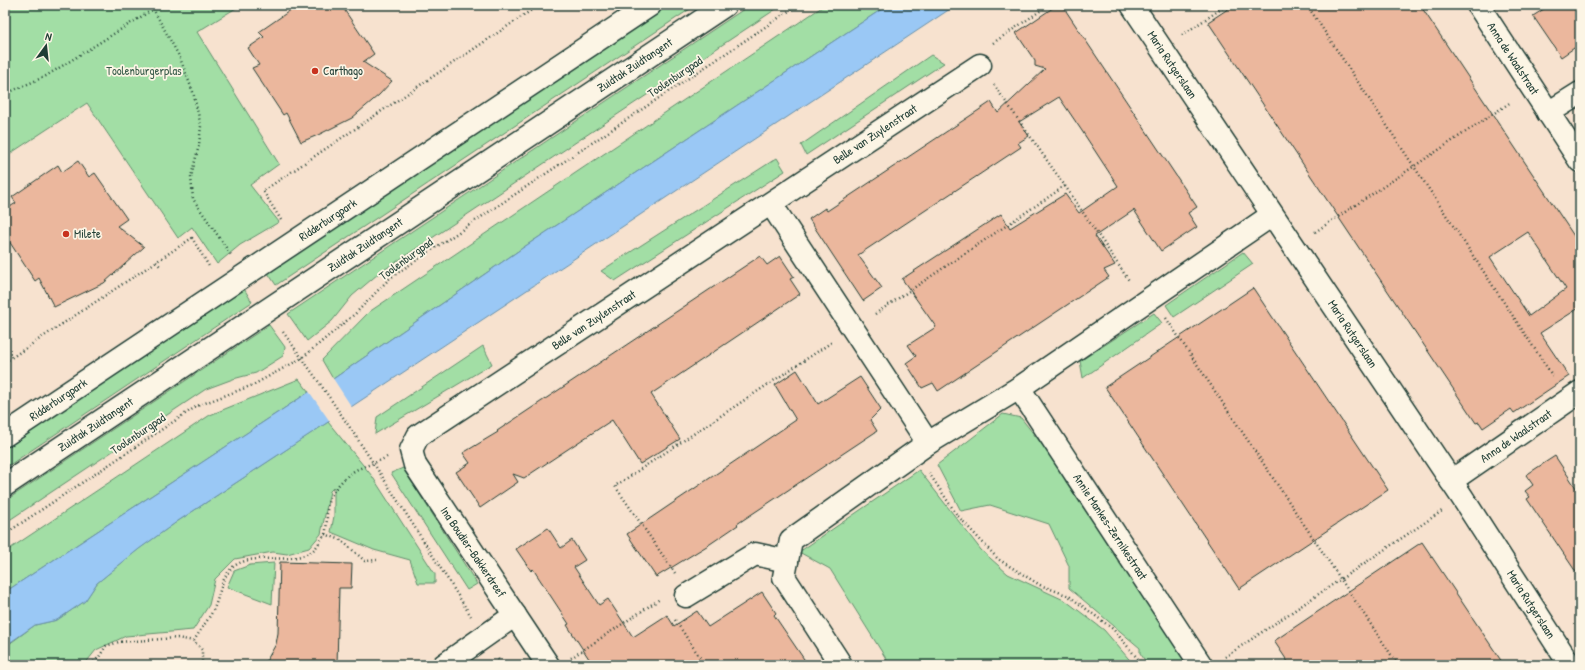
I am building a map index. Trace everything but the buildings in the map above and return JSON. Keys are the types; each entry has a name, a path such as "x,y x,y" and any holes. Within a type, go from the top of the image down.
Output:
{"street":[{"name":"Ridderburgpark","path":"5,435 650,5"},
{"name":"Zuidtak Zuidtangent","path":"5,485 725,5"},
{"name":"Maria Rutgerslaan","path":"1132,5 1457,489 1570,665"},
{"name":"Anna de Waalstraat","path":"1478,5 1580,161"},
{"name":"Belle van Zuylenstraat","path":"418,436 980,65"},
{"path":"1548,113 1580,93"},
{"path":"771,204 853,329 921,448"},
{"path":"841,665 784,577 791,540 921,448 1019,388 1272,215"},
{"name":"Annie Mankes-Zernikestraat","path":"1019,388 1210,663"},
{"name":"Anna de Waalstraat","path":"1457,489 1574,396"},
{"name":"Ina Boudier-Bakkerdreef","path":"418,436 410,450 415,465 515,615 558,663"},
{"path":"686,596 755,554 787,561"},
{"path":"448,664 515,615"}],"path":[{"path":"151,5 180,58 193,92 201,126 199,144 191,177 193,199 232,257 227,261"},
{"path":"5,94 46,76 160,5"},
{"path":"294,242 263,191 539,5"},
{"name":"Toolenburgpad","path":"5,534 197,406 253,385 302,358 356,314 390,278 798,5"},
{"path":"1049,5 974,56 1065,186 1148,299 1341,579 1398,665"},
{"path":"1161,49 1227,5"},
{"path":"1307,5 1414,167 1574,396"},
{"path":"1293,246 1532,88"},
{"path":"686,596 680,580 616,486 1065,186"},
{"path":"5,362 192,238 212,271"},
{"path":"156,262 160,266"},
{"path":"267,310 312,371 353,432 503,665"},
{"path":"68,320 70,324"},
{"path":"921,448 957,515 998,559 1040,585 1069,596 1113,629 1143,665"},
{"path":"194,640 214,608 221,585 230,570 238,564 256,558 294,558 313,551 325,534 327,527 328,504 331,493 343,480 357,469 374,464"},
{"path":"1210,663 1341,579 1457,489"},
{"path":"325,534 341,540 365,561 377,560"},
{"path":"558,663 661,598 665,605"},
{"path":"674,618 705,665"},
{"path":"91,665 99,657 106,646 118,642 177,638 194,640 202,650 202,665"}],"green space":[{"name":"Toolenburgerplas","path":"5,5 241,5 197,32 279,164 250,185 279,222 240,245 217,264 192,227 178,238 87,103 5,157"},
{"path":"669,5 696,5 276,285 268,273"},
{"path":"750,5 782,5 378,274 352,296 332,321 307,341 288,314"},
{"path":"825,5 888,5 524,247 333,379 322,360 369,312"},
{"path":"931,55 944,63 806,155 801,145"},
{"path":"777,158 785,171 615,281 601,271"},
{"path":"1243,252 1253,264 1174,317 1166,305"},
{"path":"243,287 252,302 5,468 5,446"},
{"path":"1154,313 1162,323 1083,378 1080,361"},
{"path":"269,325 285,347 283,356 256,373 233,379 206,389 5,523 5,501"},
{"path":"483,346 492,364 375,434 377,417"},
{"path":"299,379 309,392 5,592 5,552 210,415"},
{"path":"1003,414 1021,418 1059,466 1066,482 1192,665 1148,665 1140,653 1140,648 1069,588 1069,566 1049,524 990,505 961,511 937,465"},
{"path":"328,422 372,476 435,574 435,583 418,583 410,560 374,550 331,532 334,516 334,487 330,491 321,534 309,548 287,554 273,552 235,559 215,579 209,605 193,630 126,636 96,650 84,665 5,665 5,647 35,625 57,620 85,601 97,583 140,548 178,521"},
{"path":"403,468 477,584 467,590 391,473"},
{"path":"919,470 981,550 1008,574 1066,601 1104,630 1134,665 890,665 830,569 799,552"},
{"path":"274,563 272,604 227,587 234,571 250,565"}],"water":[{"path":"888,5 956,5 178,521 139,549 97,583 85,601 57,620 35,625 5,646 5,592 309,392 333,379 524,247"}],"pier":[{"path":"332,377 353,409 331,423 308,390"}],"place":[{"name":"Carthago","path":"315,71"},
{"name":"Milete","path":"66,234"}]}
